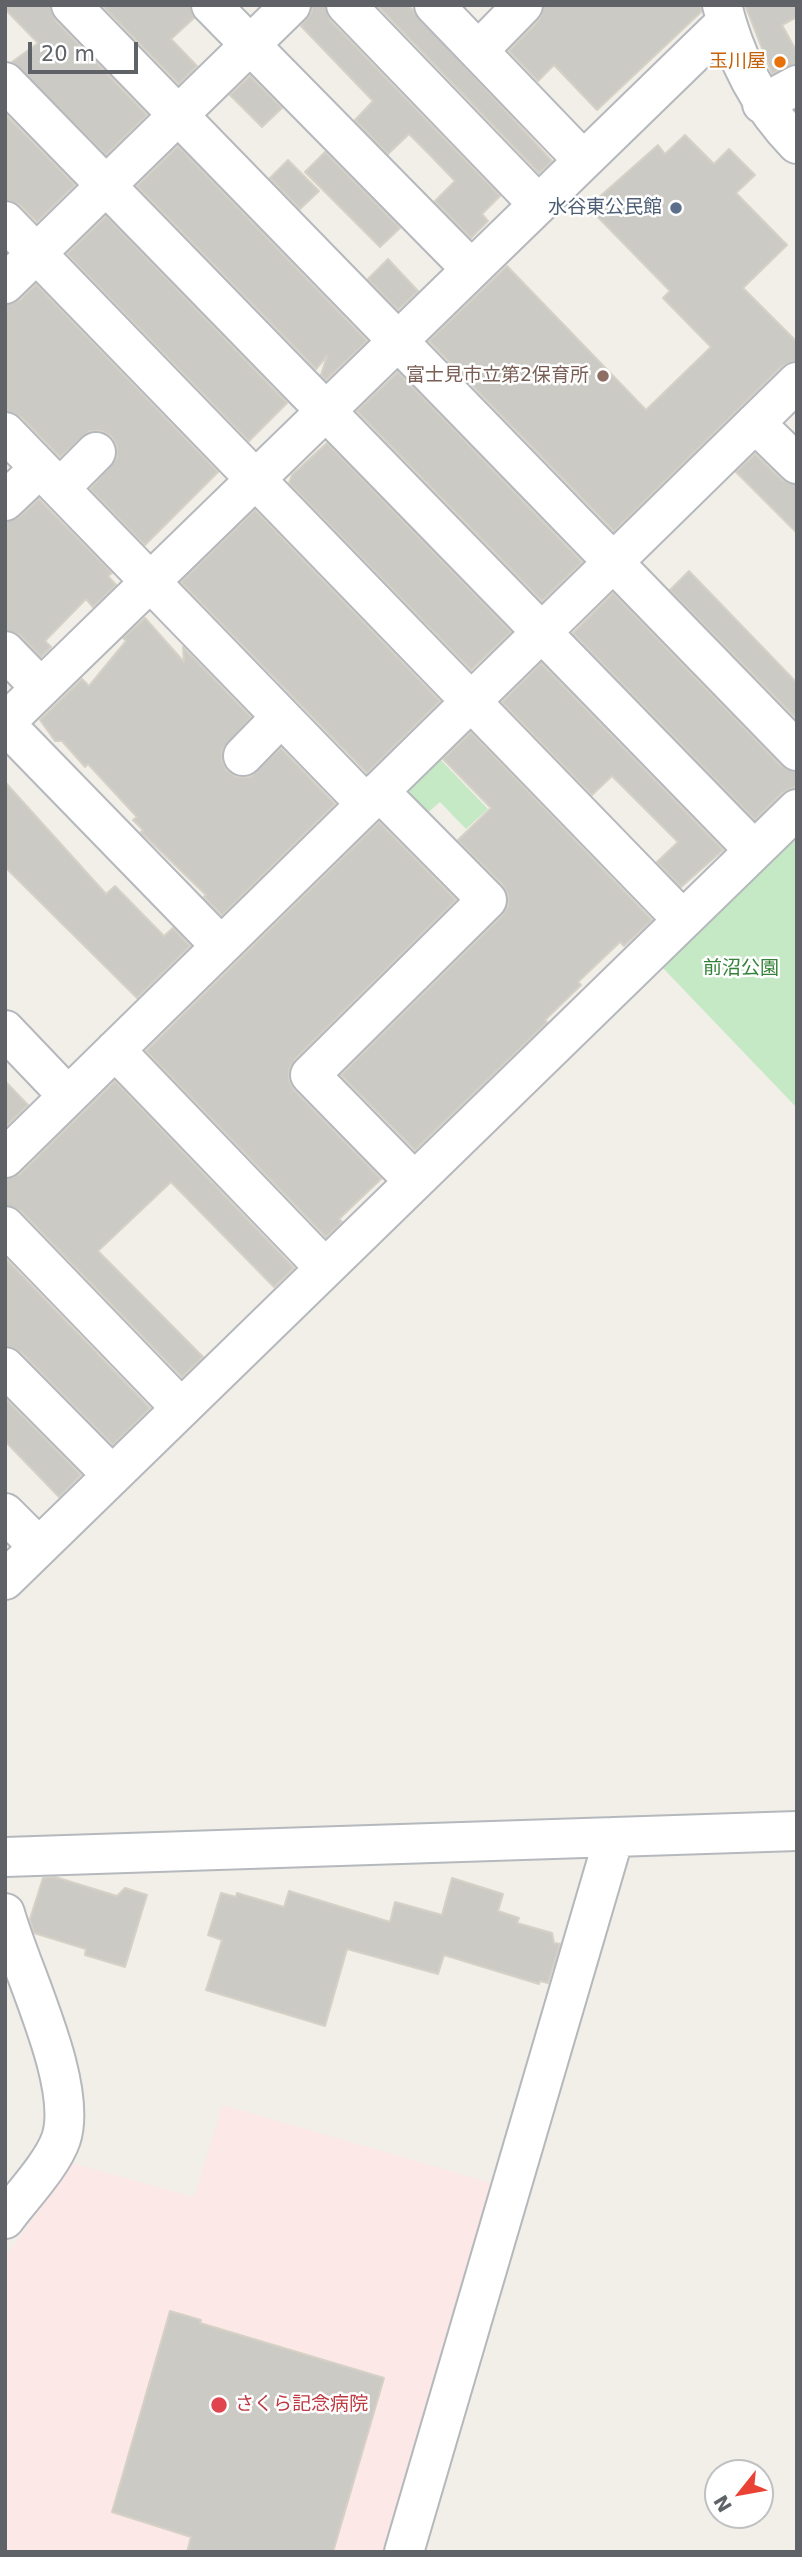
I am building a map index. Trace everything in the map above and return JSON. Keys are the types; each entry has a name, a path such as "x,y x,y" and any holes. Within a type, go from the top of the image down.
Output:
{"street":[{"path":"71,5 797,751"},
{"path":"211,5 471,270"},
{"path":"5,284 291,5"},
{"path":"346,5 538,204"},
{"path":"434,5 583,160"},
{"path":"478,51 523,5"},
{"path":"221,946 5,724 583,160 724,14 746,74 762,104 797,144"},
{"path":"5,82 754,850"},
{"path":"762,104 797,85"},
{"path":"5,221 683,920"},
{"path":"5,1158 797,382"},
{"path":"755,423 797,464"},
{"path":"5,432 281,717 487,900 310,1075 413,1180"},
{"path":"5,500 96,452"},
{"path":"5,651 41,688"},
{"path":"243,757 281,717"},
{"path":"5,1580 797,809"},
{"path":"5,1030 68,1096"},
{"path":"115,1050 324,1267"},
{"path":"5,1226 181,1408"},
{"path":"5,1367 112,1475"},
{"path":"5,1513 38,1546"},
{"path":"5,1857 797,1831"},
{"path":"404,2552 614,1837"},
{"path":"5,2219 60,2142 66,2117 62,2084 53,2053 8,1933"}],"shaded area":[{"name":"さくら記念病院","path":"223,2105 495,2184 390,2552 5,2552 5,2258 72,2163 194,2197"}],"green space":[{"path":"438,757 488,809 466,829 440,802 425,815 413,802 408,786"},
{"name":"前沼公園","path":"797,837 797,1108 662,967"}],"building":[{"path":"5,5 50,5 55,20 147,115 106,155 12,62 38,43 5,9"},
{"path":"102,5 190,5 194,18 171,39 197,66 179,84"},
{"path":"312,5 325,5 330,20 500,196 482,214 488,221 471,238 435,201 455,181 429,154 409,134 388,154 355,120 373,101 301,26 312,12"},
{"path":"377,5 408,5 552,161 539,173"},
{"path":"544,5 701,5 701,12 597,110 554,65 538,81 509,51 539,20"},
{"path":"745,5 797,5 797,17 782,25 797,52 797,63 772,74"},
{"path":"250,76 282,108 262,127 230,95"},
{"path":"5,114 75,185 37,222 20,205 5,200"},
{"path":"685,135 714,164 729,149 755,175 736,193 787,245 743,288 797,342 797,361 782,366 614,531 429,341 507,266 646,410 711,347 663,298 670,291 588,207 658,145 665,154"},
{"path":"178,146 367,341 326,380 321,375 327,356 316,369 137,186"},
{"path":"325,152 400,228 380,247 305,172"},
{"path":"288,160 319,191 300,209 270,178"},
{"path":"106,216 287,403 249,441 67,254"},
{"path":"388,259 418,291 398,310 368,279"},
{"path":"36,284 218,472 145,545 90,489 117,458 117,446 111,436 101,431 90,431 60,457 21,417 5,411 5,305 20,300"},
{"path":"398,372 582,562 542,601 357,411"},
{"path":"327,443 511,632 471,670 289,483 292,475"},
{"path":"755,454 782,480 797,485 797,533 736,472"},
{"path":"39,499 112,573 108,576 116,585 93,607 86,599 45,641 51,647 41,657 20,635 5,630 5,522 19,517"},
{"path":"255,510 440,701 367,773 181,582"},
{"path":"689,571 797,683 797,719 670,590"},
{"path":"613,593 781,766 797,772 797,786 782,793 755,820 573,633"},
{"path":"145,618 184,662 183,647 251,717 222,750 222,761 227,771 237,777 250,777 281,748 335,804 222,915 204,897 206,895 141,832 143,830 133,820 137,817 88,764 85,767 62,741 55,741 40,720 82,679 89,686 126,641 123,638"},
{"path":"541,663 723,850 681,887 657,862 678,842 612,776 592,795 502,702"},
{"path":"471,732 652,920 624,946 620,942 578,982 581,985 545,1020 547,1022 415,1150 341,1075 502,916 508,906 508,895 503,885 458,840 491,808 443,759"},
{"path":"5,782 106,894 115,886 164,936 173,928 190,946 137,998 5,867"},
{"path":"379,822 456,900 295,1059 289,1069 289,1080 294,1090 381,1179 339,1219 342,1222 326,1237 146,1051"},
{"path":"5,1081 28,1105 5,1127"},
{"path":"115,1081 294,1268 274,1287 171,1182 98,1251 203,1357 182,1377 21,1211 5,1205 5,1179 20,1174"},
{"path":"5,1258 150,1408 113,1445 21,1352 5,1346"},
{"path":"5,1398 81,1475 59,1497 5,1441"},
{"path":"55,1877 117,1896 125,1888 147,1895 125,1967 85,1955 86,1949 34,1933 30,1919 43,1878"},
{"path":"452,1878 503,1894 498,1911 519,1918 517,1923 552,1933 554,1943 560,1944 548,1983 540,1981 539,1984 444,1955 438,1974 347,1949 325,2026 206,1990 222,1940 208,1935 221,1893 236,1897 237,1893 284,1907 289,1891 390,1922 395,1902 442,1915"},
{"path":"170,2311 201,2320 200,2323 384,2378 333,2552 187,2552 191,2537 112,2512"}],"place":[{"name":"玉川屋","path":"780,62"},
{"name":"水谷東公民館","path":"676,208"},
{"name":"富士見市立第2保育所","path":"603,376"},
{"name":"さくら記念病院","path":"219,2405"}]}
